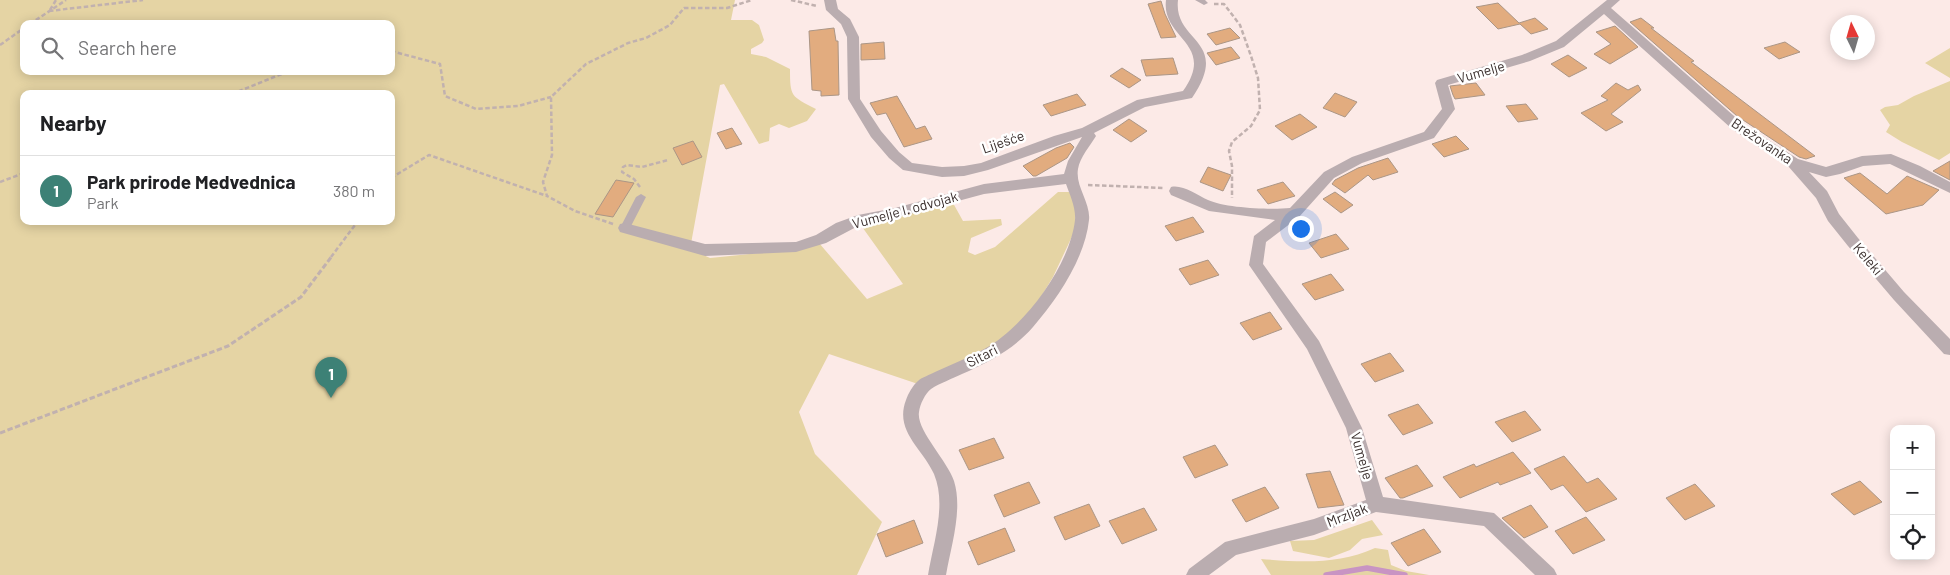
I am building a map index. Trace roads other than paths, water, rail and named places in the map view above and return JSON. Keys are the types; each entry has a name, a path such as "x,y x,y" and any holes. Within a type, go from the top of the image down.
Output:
{"street":[{"name":"Liješće","path":"831,5 846,22 853,37 854,99 876,134 894,155 908,167 942,172 964,171 1087,131 1142,103 1187,95 1200,70 1201,58 1197,48 1182,30 1173,14 1172,0"},
{"name":"Brežovanka","path":"1610,5 1737,126 1793,164 1826,172 1835,171 1862,161 1891,160 1915,169 1950,188"},
{"name":"Vumelje","path":"1376,504 1354,428 1313,345 1256,265 1259,240 1294,213 1329,175 1357,160 1428,135 1449,109 1441,83 1526,58 1560,44 1610,5"},
{"path":"1072,181 1071,169 1090,136 1087,131"},
{"name":"Keleki","path":"1793,164 1822,195 1833,217 1853,242 1916,315 1950,349"},
{"name":"Vumelje I. odvojak","path":"625,228 705,250 796,247 821,239 841,227 858,220 895,213 984,189 1072,181"},
{"name":"Sitari","path":"937,575 947,506 946,484 941,470 913,430 910,413 915,395 924,384 1002,346 1023,330 1034,316 1062,272 1081,232 1080,199 1072,181"},
{"path":"1176,191 1209,206 1269,215 1294,213"},
{"name":"Mrzljak","path":"1195,575 1231,548 1314,527 1376,504 1488,519 1548,575"}],"lane":[{"path":"625,228 641,197"}],"waterway":[{"path":"1326,575 1367,568 1405,575"}],"place":[{"name":"Park prirode Medvednica","path":"331,398"}]}
